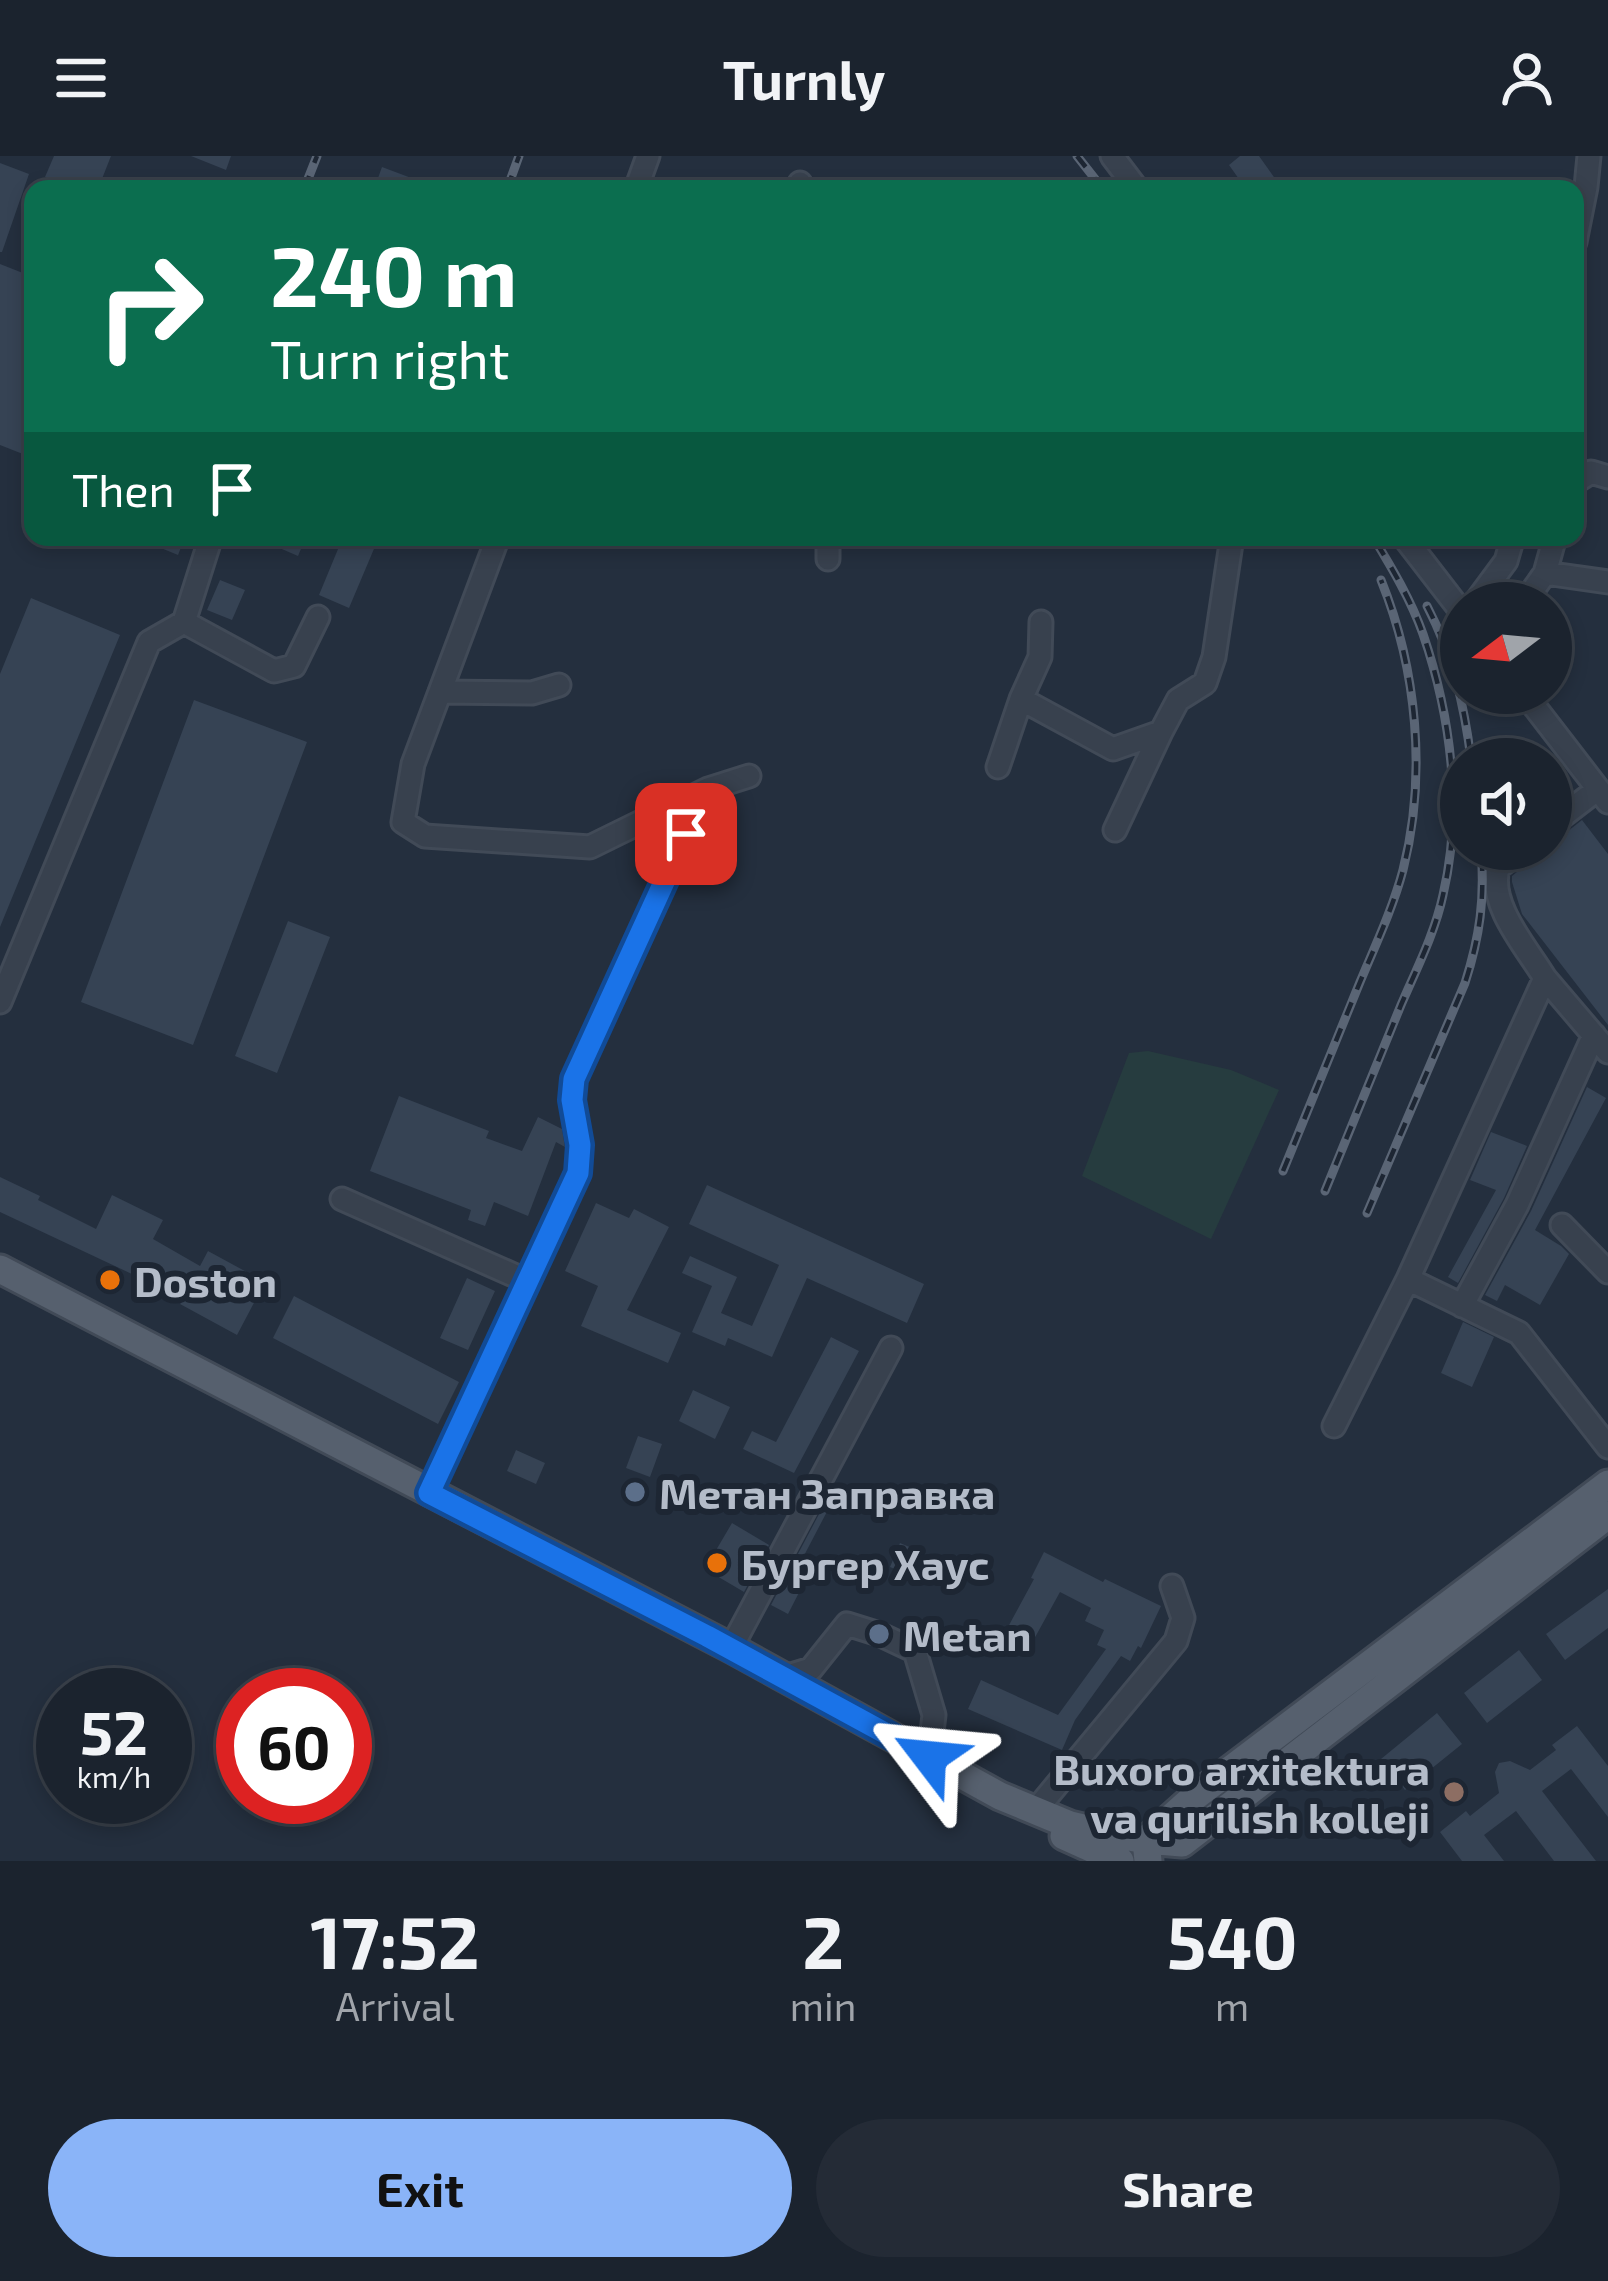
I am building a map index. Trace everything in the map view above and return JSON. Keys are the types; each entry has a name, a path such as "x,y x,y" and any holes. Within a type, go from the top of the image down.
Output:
{"main road":[{"path":"0,1269 731,1648 1000,1796 1147,1851 1181,1852 1608,1515"},
{"path":"0,1285 768,1683 987,1802 1120,1861"},
{"path":"1147,1851 1193,1798 1608,1484"}],"street":[{"path":"1112,156 1131,180"},
{"path":"1584,198 1589,156"},
{"path":"1,998 149,642 184,622 208,546"},
{"path":"495,546 413,764 403,822 424,836 590,848 708,789 749,776"},
{"path":"1115,830 1178,700 1205,683 1214,657 1231,546"},
{"path":"1411,546 1440,584"},
{"path":"1490,582 1510,546"},
{"path":"1539,582 1552,546"},
{"path":"1545,573 1608,582"},
{"path":"184,622 274,671 294,666 318,617"},
{"path":"998,767 1040,657 1041,622"},
{"path":"440,692 532,693 559,685"},
{"path":"1022,699 1113,749 1161,732"},
{"path":"1540,714 1603,796 1572,813"},
{"path":"429,1493 578,1173 574,1079 686,834"},
{"path":"1462,1306 1601,1043 1545,978 1504,912 1495,886 1498,870"},
{"path":"1334,1426 1408,1279 1545,978"},
{"path":"342,1199 527,1282"},
{"path":"1562,1225 1608,1271"},
{"path":"1408,1279 1519,1333 1608,1447"},
{"path":"731,1648 891,1348"},
{"path":"1036,1810 1176,1641 1183,1618 1172,1586"},
{"path":"785,1677 811,1669 847,1624 915,1651 934,1715 929,1757"}],"green space":[{"path":"1148,1051 1231,1070 1279,1090 1211,1239 1082,1176 1129,1053"}],"building":[{"path":"54,156 111,156 102,180 45,177"},
{"path":"191,156 231,156 226,170"},
{"path":"1240,156 1259,156 1276,180 1240,180 1229,165"},
{"path":"0,163 29,174 0,252"},
{"path":"382,167 414,179 414,180 377,180"},
{"path":"0,264 24,273 24,454 0,445"},
{"path":"156,546 182,546 178,555"},
{"path":"275,546 302,546 298,556"},
{"path":"339,546 375,546 349,608 319,595"},
{"path":"220,580 245,590 232,620 207,610"},
{"path":"31,598 120,635 0,927 0,674"},
{"path":"194,700 307,742 193,1045 81,1002"},
{"path":"1582,820 1608,854 1608,1025 1522,914 1512,882 1520,870 1572,870 1572,828"},
{"path":"288,921 330,937 277,1073 235,1056"},
{"path":"1587,1087 1606,1098 1535,1230 1569,1254 1540,1305 1505,1285 1497,1301 1485,1295 1531,1211"},
{"path":"399,1096 489,1131 486,1138 522,1151 538,1117 562,1129 565,1147 556,1142 528,1216 494,1202 485,1226 468,1220 471,1210 370,1171"},
{"path":"1491,1132 1527,1146 1458,1283 1448,1277 1496,1190 1470,1180"},
{"path":"0,1177 96,1229 112,1195 163,1220 153,1239 200,1266 208,1251 265,1282 237,1335 134,1275 0,1212"},
{"path":"707,1185 924,1284 907,1323 807,1278 772,1357 728,1338 725,1346 692,1332 712,1286 682,1273 690,1256 737,1277 721,1313 752,1326 779,1265 689,1224"},
{"path":"596,1203 629,1218 634,1209 669,1227 627,1310 681,1333 668,1363 581,1326 598,1286 565,1271"},
{"path":"467,1278 495,1291 468,1350 440,1338"},
{"path":"294,1296 459,1382 438,1424 273,1338"},
{"path":"1463,1322 1494,1337 1472,1387 1441,1373"},
{"path":"831,1337 859,1351 794,1473 743,1449 752,1431 776,1442"},
{"path":"693,1390 730,1407 715,1439 679,1421"},
{"path":"638,1436 662,1444 650,1477 626,1468"},
{"path":"516,1450 545,1463 536,1484 507,1471"},
{"path":"827,1499 832,1502 797,1569 808,1575 788,1614 771,1605"},
{"path":"732,1523 769,1545 744,1592 705,1569"},
{"path":"900,1543 933,1557 923,1581 890,1567"},
{"path":"1044,1552 1161,1606 1141,1648 1130,1661 1121,1656 1075,1720 1062,1750 968,1709 981,1680 1058,1715 1106,1649 1097,1645 1104,1630 1085,1621 1091,1608 1060,1592 1033,1641 1008,1627"},
{"path":"1608,1589 1608,1628 1565,1660 1546,1634"},
{"path":"1519,1650 1542,1680 1487,1723 1464,1693"},
{"path":"1437,1713 1462,1744 1405,1790 1381,1759"},
{"path":"1577,1726 1608,1766 1608,1817 1571,1769 1542,1791 1596,1861 1554,1861 1516,1811 1484,1835 1504,1861 1462,1861 1440,1832 1499,1793 1495,1772 1499,1763 1510,1761 1530,1770"}],"railway":[{"path":"308,180 317,156"},
{"path":"510,180 519,156"},
{"path":"1077,156 1096,180"},
{"path":"1325,1191 1435,923 1452,830 1451,763 1433,665 1413,609 1378,546"},
{"path":"1283,1171 1389,913 1410,834 1415,723 1403,650 1381,580"},
{"path":"1427,606 1456,681 1468,738"},
{"path":"1367,1213 1465,983 1480,917 1482,870"}],"place":[{"name":"Doston","path":"110,1280"},
{"name":"Метан Заправка","path":"635,1492"},
{"name":"Бургер Хаус","path":"717,1563"},
{"name":"Metan","path":"879,1634"},
{"name":"Buxoro arxitektura va qurilish kolleji","path":"1454,1792"}],"route":[{"path":"686,834 574,1079 578,1173 429,1493 929,1757"}]}
